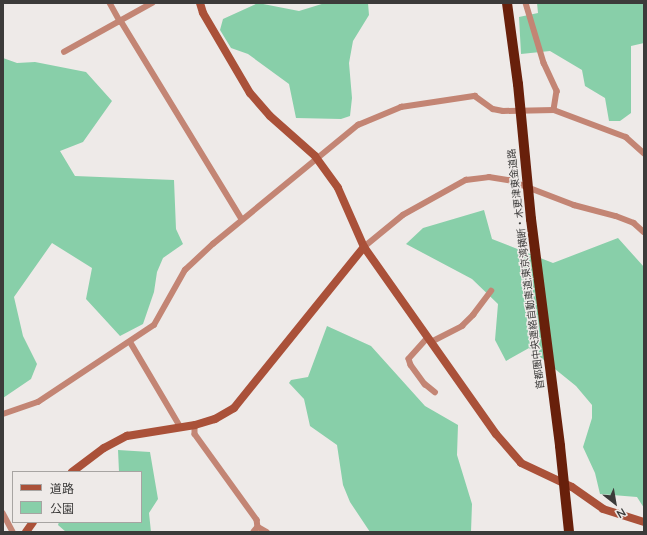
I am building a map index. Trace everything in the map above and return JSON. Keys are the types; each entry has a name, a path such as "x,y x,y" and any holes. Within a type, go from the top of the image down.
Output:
{"highway":[{"name":"首都圏中央連絡自動車道;東京湾横断・木更津東金道路","path":"507,3 518,84 531,219 560,446 569,532"}],"street":[{"path":"110,3 242,219"},
{"path":"64,52 152,3"},
{"path":"200,3 207,20 259,106 317,159 338,188 364,247 496,434 521,463 572,487 603,509 644,522"},
{"path":"526,3 544,63 557,91 554,110"},
{"path":"3,414 38,402 73,376 131,343 154,325 184,270 242,219 358,126 401,107 475,96 493,109 503,111 554,110 626,137 644,154"},
{"path":"73,471 104,448 127,436 180,426 195,425 226,414 243,398 364,247 403,215 466,180 489,177 509,180 574,205 616,216 634,224 644,232"},
{"path":"435,392 425,384 410,365 409,359 430,340 462,326 474,315 491,291"},
{"path":"131,343 180,426"},
{"path":"195,425 195,434 257,520 258,527 254,532"},
{"path":"3,513 13,532"},
{"path":"26,532 32,523"},
{"path":"258,527 267,532"}],"green space":[{"path":"258,3 299,11 325,3 368,3 369,15 353,41 349,63 352,98 350,116 341,119 296,118 289,84 248,54 231,48 220,30 223,19"},
{"path":"537,3 644,3 644,43 631,46 631,113 620,121 609,121 605,98 585,86 582,70 550,51 521,54 519,17 538,13"},
{"path":"3,58 17,63 35,62 86,72 112,101 83,142 60,151 75,176 174,180 176,229 183,244 163,258 157,272 154,292 143,324 120,336 86,299 92,268 52,243 14,297 23,336 37,364 31,379 3,398"},
{"path":"484,210 492,239 553,263 618,238 644,267 644,508 637,497 600,494 595,473 583,447 592,418 592,405 576,386 529,348 506,361 495,340 498,304 472,279 406,244 423,228"},
{"path":"327,326 371,346 425,406 458,425 457,455 472,504 471,532 370,532 350,502 343,485 337,445 310,426 304,399 289,383 291,380 308,377"},
{"path":"118,450 150,452 158,499 149,513 151,532 66,532 58,525 59,523 142,523 142,471 119,471"}]}
